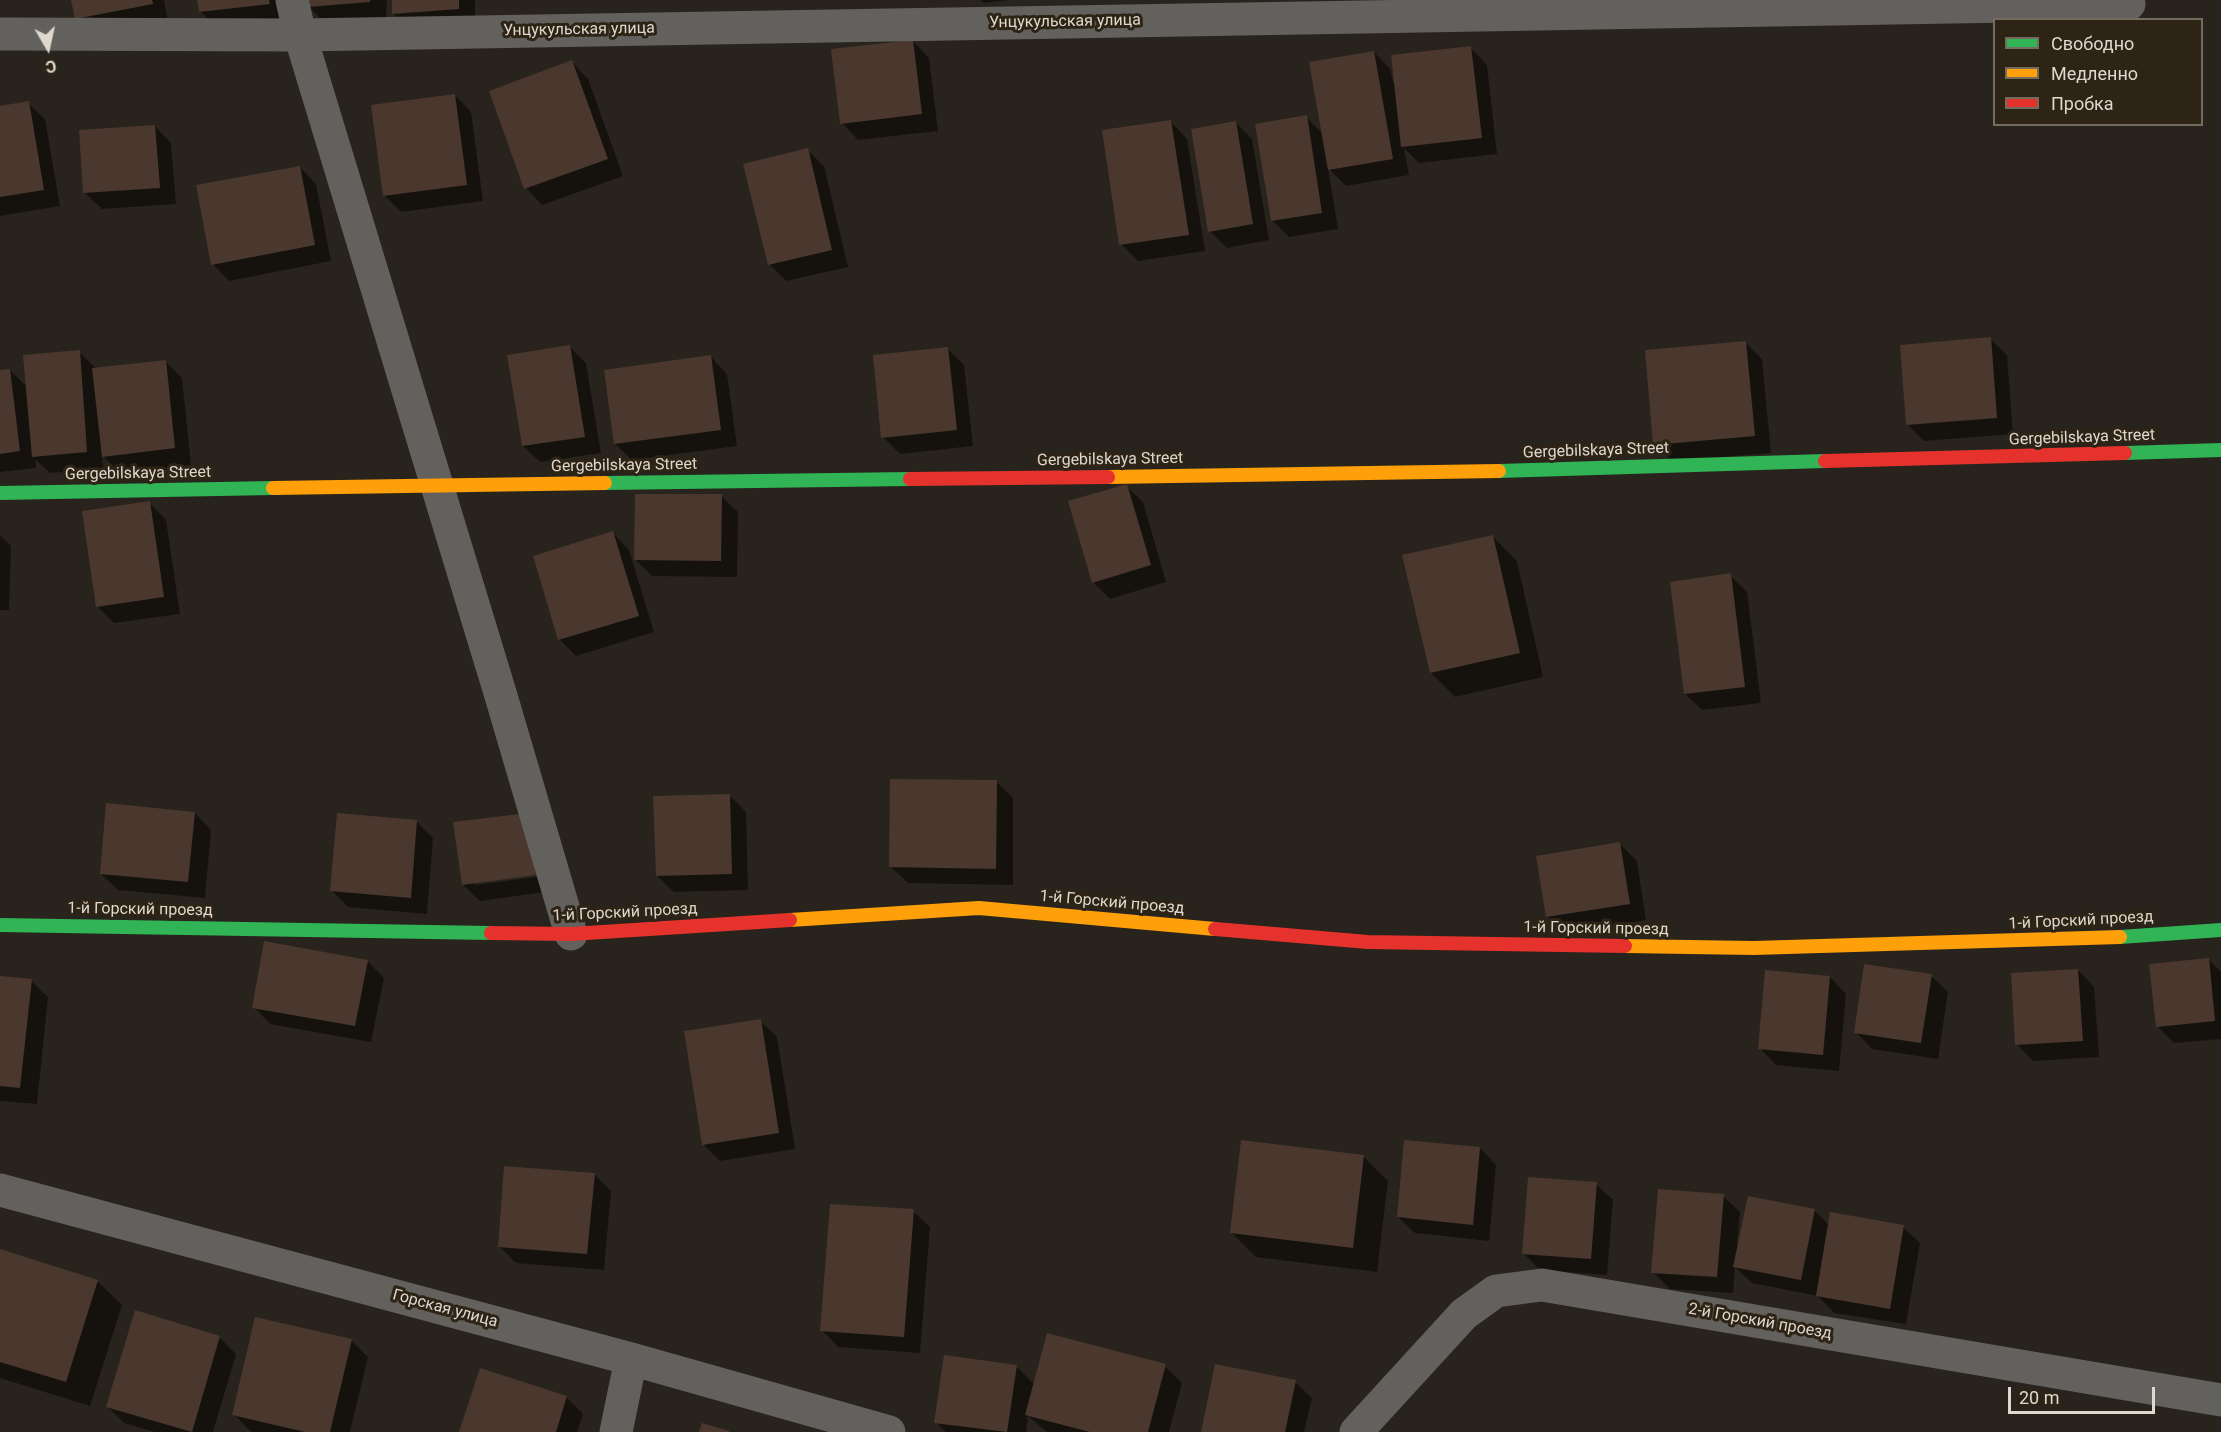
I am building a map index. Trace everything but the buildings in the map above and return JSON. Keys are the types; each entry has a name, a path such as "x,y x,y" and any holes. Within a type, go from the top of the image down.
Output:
{"street":[{"path":"292,0 300,35 571,934"},
{"name":"Унцукульская улица","path":"0,34 300,35 2129,4"},
{"name":"Gergebilskaya Street","path":"0,493 436,485 1411,473 2221,450"},
{"name":"1-й Горский проезд","path":"0,925 571,934 979,909 1368,942 1754,948 2103,938 2221,930"},
{"name":"Горская улица","path":"0,1190 631,1359 889,1432"},
{"name":"2-й Горский проезд","path":"1356,1432 1464,1314 1496,1291 1542,1285 2221,1400"},
{"path":"616,1432 631,1359"}],"traffic: fast":[{"path":"2125,453 2221,450"},
{"path":"1499,471 1825,461"},
{"path":"605,483 910,479"},
{"path":"0,493 273,488"},
{"path":"0,925 491,933"},
{"path":"2120,937 2221,930"}],"traffic: slow":[{"path":"1108,477 1499,471"},
{"path":"273,488 605,483"},
{"path":"790,920 979,908 1215,929"},
{"path":"1625,946 1754,948 2120,937"}],"traffic: jam":[{"path":"1825,461 2125,453"},
{"path":"910,479 1108,477"},
{"path":"491,933 571,934 790,920"},
{"path":"1215,929 1368,942 1625,946"}]}
